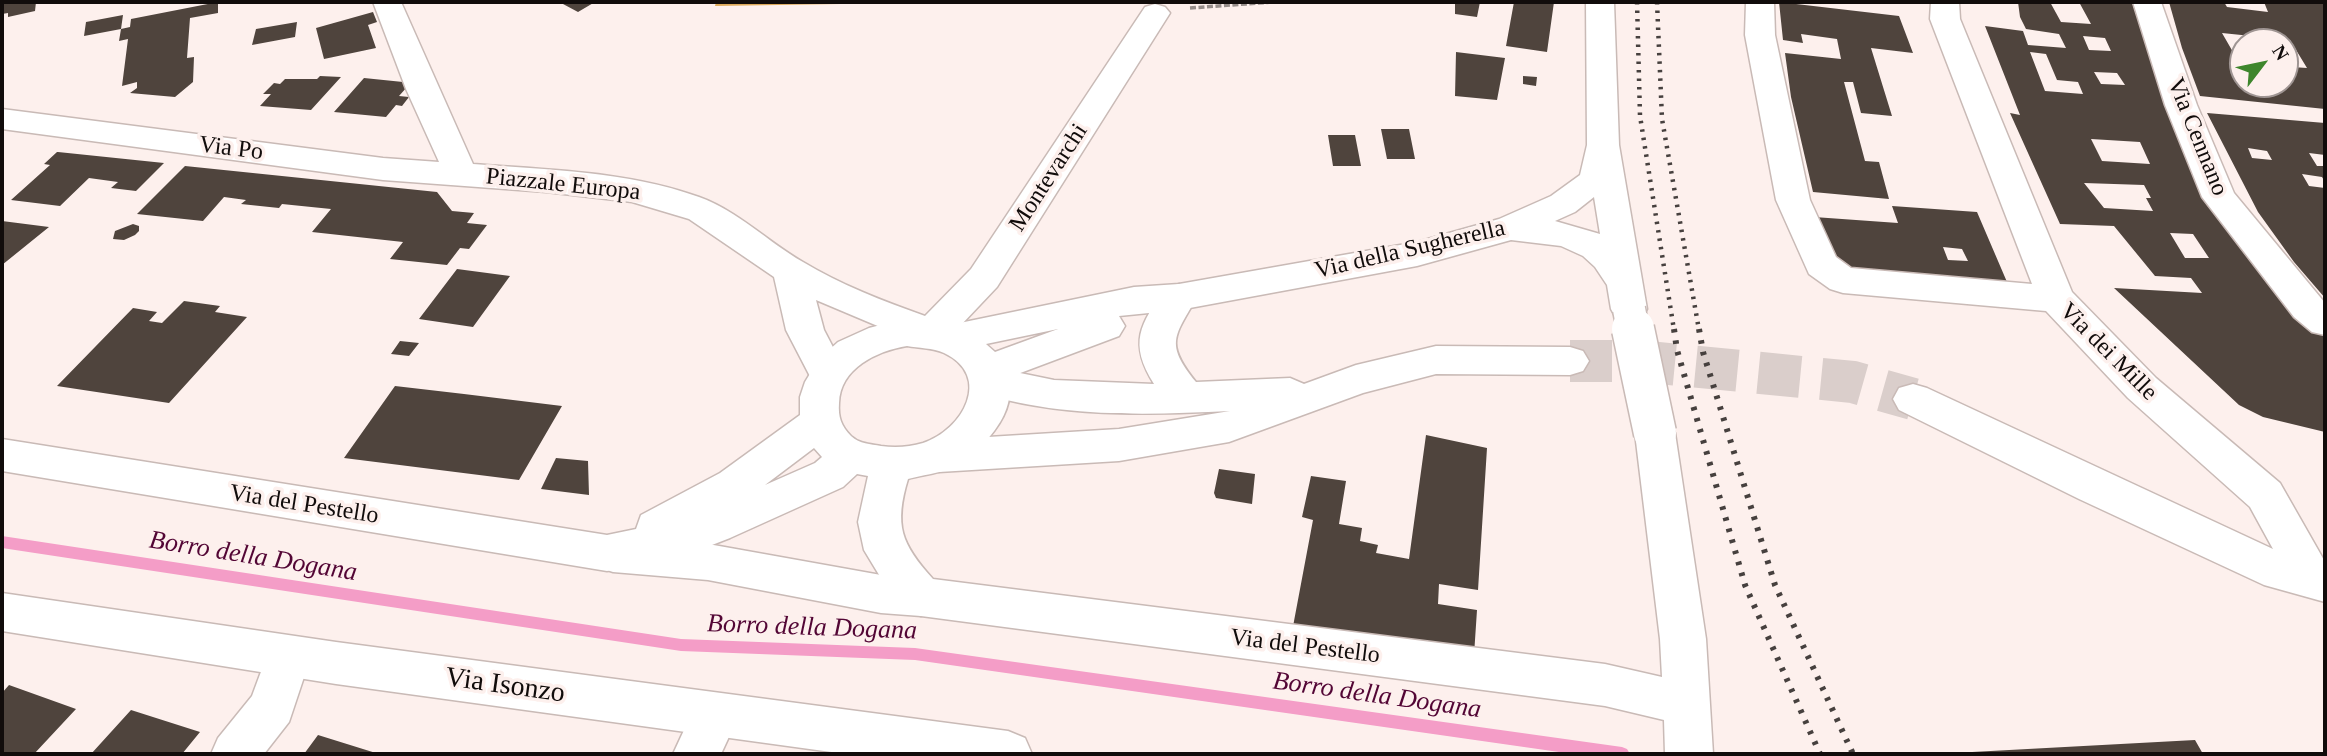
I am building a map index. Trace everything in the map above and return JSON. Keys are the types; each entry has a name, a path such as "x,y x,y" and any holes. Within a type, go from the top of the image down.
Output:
{"street":[{"name":"Piazzale Europa","path":"387,2 422,89 461,174 634,190 690,206 737,234 790,271 859,305 940,336"},
{"name":"Via della Sugherella","path":"1600,2 1603,145 1627,296 1655,433 1683,639 1688,733"},
{"path":"1760,2 1760,35 1793,200 1822,265 1843,280 2056,299"},
{"name":"Via dei Mille","path":"1945,2 1945,19 2056,299 2142,388 2265,495 2319,581"},
{"name":"Via Cennano","path":"2147,2 2181,105 2219,197 2307,307 2325,322"},
{"name":"Montevarchi","path":"940,336 984,278 1154,13"},
{"name":"Via Po","path":"2,119 383,169 461,174"},
{"name":"Via della Sugherella","path":"940,336 1134,300 1179,297 1417,254 1511,228 1563,204 1595,180 1603,145"},
{"path":"1511,228 1560,233 1586,241 1607,256 1627,296"},
{"path":"790,271 805,330 828,374"},
{"name":"Via della Sugherella","path":"989,376 1179,297"},
{"path":"1179,297 1162,321 1155,339 1160,364 1186,398"},
{"path":"939,456 963,441 981,423 990,402 989,376 978,357 940,336 908,332 861,345 842,358 828,374 819,390 817,406 819,422 826,436 851,456 870,463 892,465 916,463 939,456 1119,445 1229,427 1356,380 1436,360 1570,360"},
{"path":"989,376 1053,395 1186,398 1327,391"},
{"path":"1913,399 2094,487 2279,572 2319,581"},
{"path":"607,553 735,485 819,422"},
{"name":"Via del Pestello","path":"2,455 115,476 607,553 708,562 881,594 1605,685 1688,733"},
{"name":"Via del Pestello","path":"607,553 679,540 715,526 829,475 851,456"},
{"path":"892,465 879,502 880,533 886,553 899,574 921,597"},
{"name":"Via Isonzo","path":"2,612 288,656 706,735 1008,754"},
{"path":"234,754 272,708 288,656"}],"path":[{"path":"1154,13 1273,2"}],"shaded area":[{"path":"716,2 853,2 715,6"}],"building":[{"path":"2,2 36,2 35,11 8,17 8,13 2,14"},
{"path":"218,2 218,13 190,18 187,58 194,57 193,82 175,97 130,93 137,88 137,82 122,86 128,39 119,41 121,29 130,27 131,19"},
{"path":"595,2 578,12 563,4"},
{"path":"1455,2 1480,2 1477,17 1455,14"},
{"path":"1514,2 1554,2 1547,52 1506,46"},
{"path":"1779,2 1899,16 1913,53 1871,48 1892,116 1861,113 1853,82 1844,82 1865,161 1879,162 1889,199 1813,192 1791,97 1785,53 1841,59 1837,39 1801,34 1803,43 1783,40"},
{"path":"2018,2 2050,2 2061,22 2091,24 2079,2 2132,2 2164,99 2314,328 2325,338 2325,432 2263,417 2239,405 2114,288 2202,293 2191,278 2155,276 2114,226 2060,224 2010,113 2020,115 1985,26 2023,31 2028,45 2066,48 2059,34 2026,29 2020,17","holes":["2083,36 2105,38 2111,51 2089,50","2030,52 2046,54 2057,80 2078,82 2083,94 2045,91","2094,72 2117,73 2125,85 2101,84","2091,139 2140,142 2150,164 2102,161","2084,183 2144,185 2151,198 2146,198 2153,211 2104,208","2170,233 2193,234 2209,258 2185,258"]},
{"path":"2169,2 2224,2 2227,7 2268,12 2264,2 2325,2 2325,109 2200,96"},
{"path":"373,12 377,22 368,25 376,48 324,59 316,28"},
{"path":"123,15 121,29 84,36 86,22"},
{"path":"297,22 295,37 252,45 256,29"},
{"path":"1456,52 1505,58 1497,100 1455,96"},
{"path":"320,76 341,77 311,110 260,106 271,94 263,94 274,83 280,84 285,79 317,79"},
{"path":"1523,76 1537,77 1536,86 1523,84"},
{"path":"364,78 403,82 407,87 399,96 409,97 402,106 396,105 386,117 334,112"},
{"path":"2207,113 2325,123 2325,155 2309,153 2317,166 2325,166 2325,182 2322,177 2302,174 2309,186 2325,188 2325,298 2294,262 2258,212","holes":["2248,148 2267,151 2272,160 2252,158"]},
{"path":"1381,129 1409,129 1415,159 1387,159"},
{"path":"1328,135 1355,135 1361,166 1333,166"},
{"path":"57,152 164,163 136,191 111,188 118,182 89,178 60,206 11,200 50,165 44,164"},
{"path":"185,166 437,192 452,211 474,213 467,223 487,225 469,249 460,248 447,265 390,259 403,242 312,232 331,209 282,204 279,208 241,204 246,200 224,197 203,221 137,214"},
{"path":"1892,206 1977,212 2007,282 1830,268 1814,217 1898,223","holes":["1943,247 1962,249 1968,261 1948,260"]},
{"path":"2,221 49,227 2,265"},
{"path":"133,224 139,226 135,235 124,240 113,239 115,231"},
{"path":"457,269 510,276 473,327 419,319"},
{"path":"184,301 220,306 215,312 247,317 169,403 57,386 133,308 157,312 149,321 162,323"},
{"path":"400,341 419,343 409,356 391,354"},
{"path":"395,386 562,406 519,480 344,458"},
{"path":"1426,435 1487,448 1478,590 1439,584 1438,604 1477,610 1474,655 1291,637 1313,520 1302,517 1311,476 1346,481 1339,524 1362,528 1360,541 1378,545 1376,553 1409,559"},
{"path":"556,458 588,461 589,495 541,489"},
{"path":"1219,469 1255,474 1252,504 1216,498 1214,493"},
{"path":"9,685 76,709 34,754 2,754 2,693"},
{"path":"131,710 200,732 182,754 91,754"},
{"path":"318,735 379,754 304,754"},
{"path":"2195,740 2203,754 1972,754 1972,752"}],"waterway":[{"name":"Borro della Dogana","path":"2,542 681,645 915,654 1622,754"}],"tunnel":[{"path":"1570,361 1638,361 1853,382 1913,399"}],"railway":[{"path":"1637,2 1640,116 1674,330"},
{"path":"1657,2 1662,119 1699,330"},
{"path":"1674,329 1677,350 1745,585 1820,754"},
{"path":"1699,329 1703,352 1775,585 1853,754"}]}
